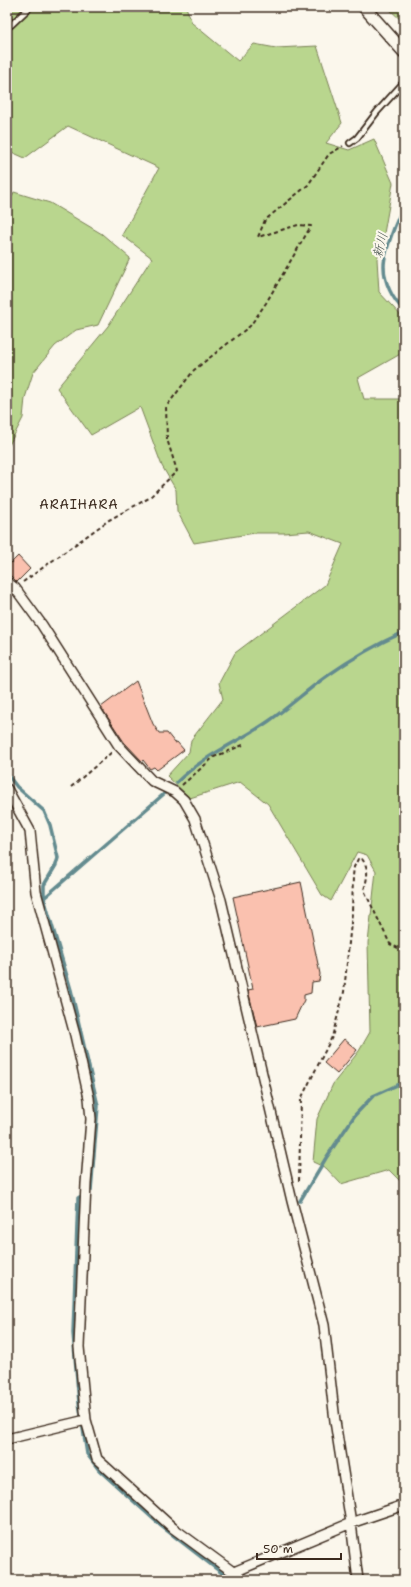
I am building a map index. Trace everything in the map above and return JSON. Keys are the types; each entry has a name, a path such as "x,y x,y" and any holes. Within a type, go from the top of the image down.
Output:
{"street":[{"path":"364,7 404,52"},
{"path":"7,582 15,588 42,625 119,746 152,781 175,792 184,800 195,819 221,900 292,1201 324,1325 335,1421 351,1523 358,1580"},
{"path":"7,789 30,831 36,892 75,1035 89,1098 91,1119 86,1184 79,1347 86,1420 96,1459 173,1528 244,1580"},
{"path":"7,1439 86,1420"},
{"path":"234,1572 351,1523 404,1505"}],"lane":[{"path":"7,26 11,25 30,7"},
{"path":"350,143 357,138 377,112 404,82"}],"path":[{"path":"15,588 109,520 149,498 177,471 167,439 166,407 194,370 250,326 266,303 312,226 298,225 258,237 265,220 308,185 329,154 357,138"},
{"path":"175,792 214,757 243,745"},
{"path":"71,787 119,746"},
{"path":"292,1201 298,1186 301,1098 332,1037 344,992 352,913 353,876 354,867 358,859 362,859 367,866 367,877 364,890 390,944 404,951"}],"green space":[{"path":"7,7 186,7 192,23 238,61 254,44 276,48 317,46 342,123 326,143 349,150 374,139 393,183 383,239 377,259 379,292 404,319 404,352 358,378 364,399 404,399 404,1185 389,1170 341,1184 326,1168 313,1162 317,1119 333,1084 359,1051 370,1032 368,943 376,871 367,855 357,852 331,901 322,895 268,804 240,782 190,798 167,776 189,752 191,740 223,699 219,683 235,653 325,585 343,544 309,531 255,533 194,543 177,511 176,490 162,466 140,407 91,435 57,388 108,326 152,258 122,235 159,168 68,126 25,158 7,150"},
{"path":"387,7 404,7 404,23"},
{"path":"14,192 50,203 102,234 130,258 98,325 76,330 55,346 33,373 25,398 23,418 7,449 7,207"}],"building":[{"path":"18,556 30,569 17,582 7,572 7,567"},
{"path":"136,681 153,724 159,733 167,733 175,743 177,742 184,750 157,770 154,767 150,769 143,760 142,761 124,742 101,707"},
{"path":"301,882 320,974 319,981 312,982 311,993 304,995 304,1000 295,1019 257,1027 248,990 253,989 233,897"},
{"path":"344,1039 357,1050 337,1074 324,1063"}],"waterway":[{"path":"7,82 7,91"},
{"name":"新川","path":"404,207 391,235 384,266 387,284 392,295 404,310"},
{"path":"403,309 404,325"},
{"path":"177,782 187,772 210,756 258,729 336,670 374,647 404,632"},
{"path":"7,774 17,787 44,811 50,825 58,858 56,865 44,885 44,898 71,990 98,1106 91,1190 78,1198 73,1333 79,1403 87,1454 99,1470 160,1525 231,1580"},
{"path":"44,898 165,793"},
{"path":"300,1201 326,1158 355,1115 373,1096 404,1082"}],"district":[{"name":"ARAIHARA","path":"79,504"}]}
